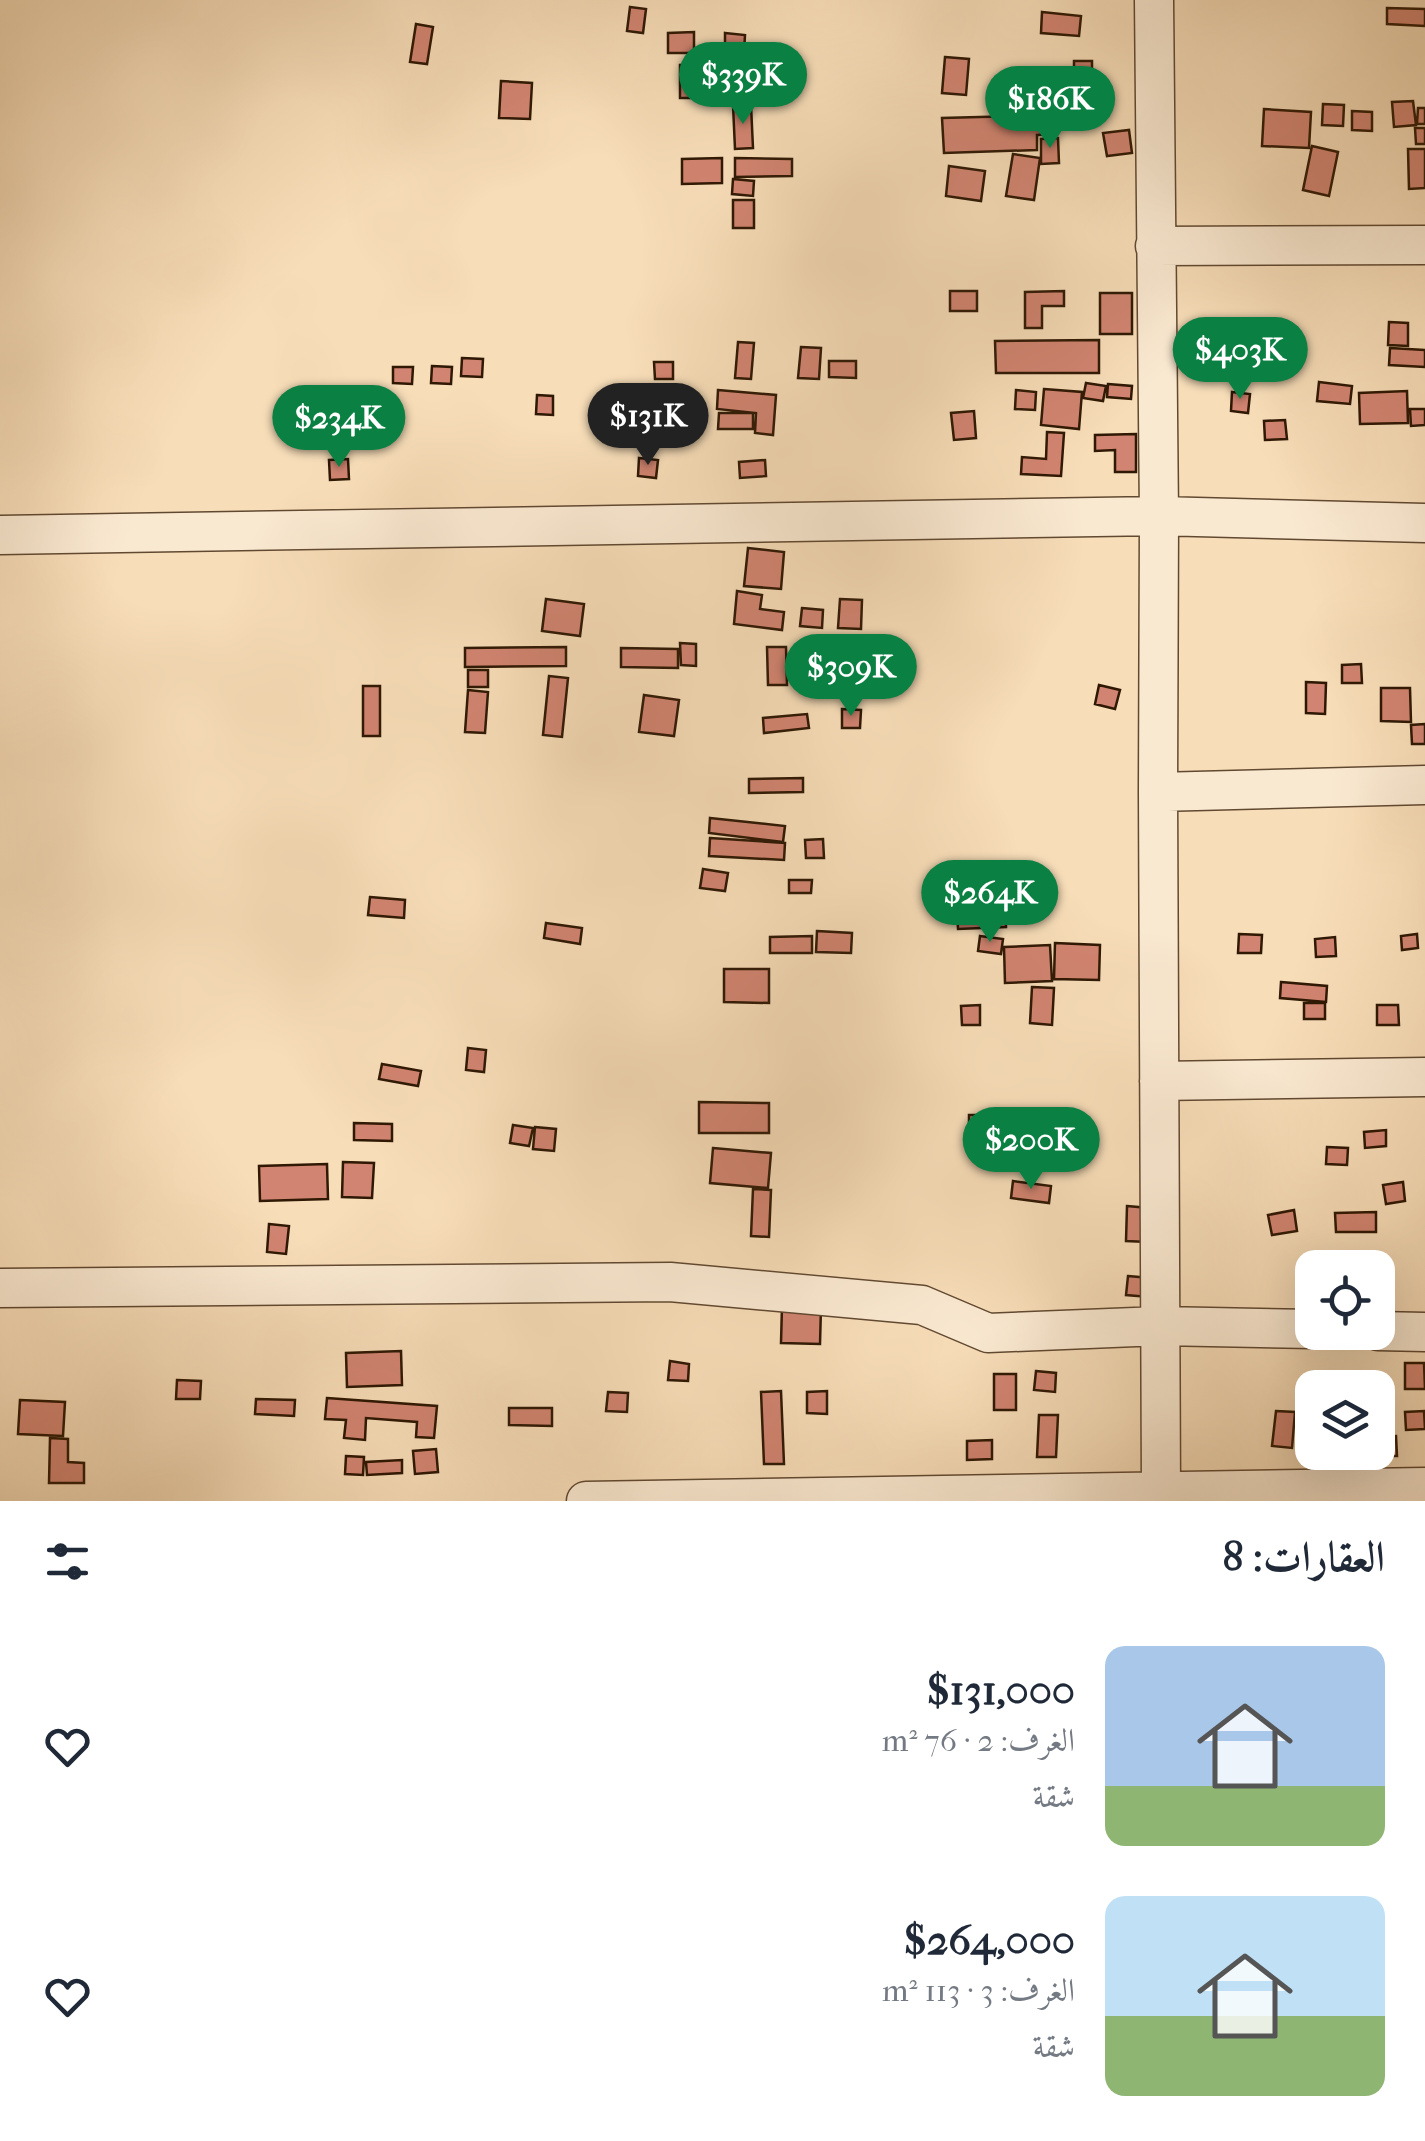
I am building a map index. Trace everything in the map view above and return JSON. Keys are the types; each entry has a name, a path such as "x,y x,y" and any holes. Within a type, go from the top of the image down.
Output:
{"street":[{"path":"1154,0 1160,516 1161,1492"},
{"path":"1155,246 1425,245"},
{"path":"0,535 1160,516 1425,523"},
{"path":"1158,792 1425,785"},
{"path":"1159,1081 1425,1077"},
{"path":"0,1288 670,1282 922,1305 988,1333 1160,1326 1295,1329"},
{"path":"1395,1331 1425,1332"},
{"path":"586,1501 980,1498 1161,1492 1262,1495 1425,1487"}],"building":[{"path":"630,7 646,9 643,33 627,31"},
{"path":"1387,8 1425,9 1425,26 1387,24"},
{"path":"1042,12 1081,16 1079,36 1041,33"},
{"path":"416,24 433,27 427,64 410,62"},
{"path":"694,32 694,53 668,53 668,33"},
{"path":"725,33 745,35 744,53 725,52"},
{"path":"945,57 969,59 966,95 942,93"},
{"path":"1074,61 1092,61 1092,84 1074,84"},
{"path":"701,64 701,98 680,98 680,65"},
{"path":"750,66 752,101 733,102 731,67"},
{"path":"993,80 1011,81 1011,99 992,99"},
{"path":"501,81 532,83 530,119 499,118"},
{"path":"1413,101 1416,125 1394,127 1392,102"},
{"path":"1323,104 1344,105 1343,126 1322,125"},
{"path":"733,105 751,105 753,148 735,149"},
{"path":"1418,108 1425,108 1425,124 1417,124"},
{"path":"1264,109 1311,112 1309,148 1262,146"},
{"path":"1352,111 1372,112 1372,131 1352,130"},
{"path":"1056,115 1057,134 1037,135 1037,150 944,153 942,118"},
{"path":"1415,128 1425,128 1425,144 1416,144"},
{"path":"1129,130 1132,153 1107,156 1103,133"},
{"path":"1058,138 1059,163 1041,164 1041,139"},
{"path":"1312,146 1338,152 1329,196 1303,190"},
{"path":"1408,149 1425,149 1425,188 1409,189"},
{"path":"1013,154 1040,158 1034,200 1006,196"},
{"path":"722,158 722,183 682,184 682,159"},
{"path":"735,158 792,159 792,176 735,177"},
{"path":"949,166 985,171 981,201 946,196"},
{"path":"733,179 754,181 753,196 732,194"},
{"path":"733,200 754,200 754,228 733,228"},
{"path":"950,291 977,291 977,311 950,311"},
{"path":"1064,291 1064,306 1042,306 1042,328 1025,328 1025,292"},
{"path":"1100,293 1132,293 1132,334 1100,334"},
{"path":"1389,322 1408,323 1408,346 1388,345"},
{"path":"1099,340 1099,373 996,373 995,341"},
{"path":"738,342 754,343 751,379 735,378"},
{"path":"801,347 821,348 819,379 798,378"},
{"path":"1390,348 1425,350 1425,367 1389,365"},
{"path":"462,358 483,359 482,377 461,376"},
{"path":"829,361 856,361 856,378 829,377"},
{"path":"654,362 673,362 673,379 655,379"},
{"path":"432,366 452,367 451,384 431,383"},
{"path":"393,367 413,367 412,384 393,383"},
{"path":"1319,382 1352,386 1350,404 1317,401"},
{"path":"1086,383 1106,386 1103,401 1083,398"},
{"path":"1108,384 1132,386 1131,399 1107,397"},
{"path":"1044,389 1082,392 1079,429 1041,425"},
{"path":"718,390 776,395 773,435 755,433 756,413 717,409"},
{"path":"1016,390 1036,392 1035,410 1015,409"},
{"path":"1407,391 1408,423 1360,424 1359,393"},
{"path":"1232,392 1250,394 1248,413 1231,411"},
{"path":"537,395 553,396 553,415 536,414"},
{"path":"354,400 372,400 372,419 354,419"},
{"path":"1410,409 1425,409 1425,425 1411,426"},
{"path":"974,411 976,438 954,440 951,413"},
{"path":"719,413 753,413 753,429 718,429"},
{"path":"1285,420 1287,439 1265,440 1264,421"},
{"path":"1047,432 1064,433 1061,476 1021,474 1022,457 1046,459"},
{"path":"1136,434 1136,472 1115,472 1115,450 1095,451 1095,435"},
{"path":"639,458 658,460 656,478 638,476"},
{"path":"348,459 349,479 330,480 329,460"},
{"path":"765,460 766,476 740,478 739,462"},
{"path":"748,548 784,552 781,589 744,586"},
{"path":"737,591 762,595 760,609 784,612 782,630 734,624"},
{"path":"546,599 584,604 580,636 542,631"},
{"path":"840,599 862,600 861,629 838,628"},
{"path":"802,608 823,610 822,628 800,626"},
{"path":"680,643 696,644 696,666 681,665"},
{"path":"566,647 566,666 465,667 465,648"},
{"path":"767,647 786,647 787,685 768,685"},
{"path":"621,648 678,649 678,668 621,667"},
{"path":"1361,664 1362,683 1342,683 1342,665"},
{"path":"468,670 488,670 488,687 468,687"},
{"path":"549,676 568,678 562,737 543,735"},
{"path":"1306,682 1326,683 1325,714 1306,713"},
{"path":"1099,685 1120,690 1115,709 1095,704"},
{"path":"363,686 380,686 380,736 363,736"},
{"path":"1381,688 1410,688 1411,722 1381,721"},
{"path":"468,690 488,692 485,733 465,732"},
{"path":"644,695 679,700 674,736 639,732"},
{"path":"842,709 861,710 860,728 842,728"},
{"path":"807,714 809,728 764,733 763,718"},
{"path":"1425,724 1425,744 1412,744 1411,725"},
{"path":"803,778 803,792 749,793 749,779"},
{"path":"710,818 785,826 783,842 709,833"},
{"path":"710,838 785,843 784,860 709,856"},
{"path":"823,839 824,858 806,858 805,840"},
{"path":"703,869 728,873 725,891 700,888"},
{"path":"789,880 812,880 811,893 789,893"},
{"path":"1005,893 1006,927 958,929 956,895"},
{"path":"370,897 405,900 404,918 368,915"},
{"path":"546,923 582,928 580,944 544,938"},
{"path":"817,931 852,933 851,953 816,952"},
{"path":"1239,934 1262,935 1261,953 1238,953"},
{"path":"1417,934 1418,948 1402,950 1401,936"},
{"path":"812,936 812,953 770,953 770,937"},
{"path":"980,936 1003,939 1001,954 978,951"},
{"path":"1335,937 1336,956 1316,957 1315,939"},
{"path":"1055,943 1100,945 1099,980 1054,979"},
{"path":"1050,945 1052,981 1005,983 1004,947"},
{"path":"724,969 769,969 769,1003 724,1002"},
{"path":"1281,982 1327,986 1326,1002 1280,998"},
{"path":"1032,987 1054,988 1052,1025 1030,1023"},
{"path":"1304,1003 1325,1003 1325,1019 1304,1019"},
{"path":"980,1005 980,1025 962,1025 961,1006"},
{"path":"1377,1005 1398,1005 1399,1025 1377,1025"},
{"path":"468,1048 486,1050 484,1072 466,1070"},
{"path":"382,1064 421,1071 418,1086 379,1079"},
{"path":"699,1102 769,1103 769,1133 699,1133"},
{"path":"969,1115 1004,1115 1005,1131 969,1131"},
{"path":"354,1123 392,1124 392,1141 354,1140"},
{"path":"513,1125 533,1128 529,1146 510,1143"},
{"path":"535,1127 556,1129 554,1151 533,1149"},
{"path":"1386,1130 1386,1146 1365,1148 1364,1132"},
{"path":"1062,1134 1075,1135 1073,1159 1061,1158"},
{"path":"970,1136 989,1136 989,1153 971,1153"},
{"path":"1327,1147 1348,1148 1347,1165 1326,1164"},
{"path":"713,1148 771,1153 768,1188 710,1183"},
{"path":"343,1162 374,1163 372,1198 342,1197"},
{"path":"327,1164 328,1199 260,1201 259,1166"},
{"path":"1013,1181 1051,1186 1049,1203 1011,1198"},
{"path":"1403,1182 1405,1201 1386,1204 1383,1185"},
{"path":"753,1189 771,1190 769,1237 751,1236"},
{"path":"1127,1206 1149,1208 1148,1242 1126,1241"},
{"path":"1294,1210 1297,1231 1272,1235 1268,1215"},
{"path":"1376,1212 1376,1232 1336,1232 1335,1213"},
{"path":"269,1224 289,1226 286,1254 267,1252"},
{"path":"1128,1276 1150,1278 1149,1297 1126,1295"},
{"path":"782,1306 821,1307 820,1344 781,1343"},
{"path":"401,1351 402,1385 347,1387 346,1353"},
{"path":"670,1361 689,1364 688,1381 668,1380"},
{"path":"1405,1363 1424,1363 1425,1389 1405,1389"},
{"path":"1036,1371 1056,1373 1055,1392 1034,1390"},
{"path":"994,1374 1016,1374 1016,1410 994,1410"},
{"path":"177,1380 201,1381 200,1399 176,1399"},
{"path":"781,1391 784,1464 764,1464 761,1392"},
{"path":"827,1391 827,1414 807,1413 807,1392"},
{"path":"608,1392 628,1393 627,1412 606,1411"},
{"path":"327,1398 437,1406 434,1438 416,1437 417,1422 366,1418 365,1440 344,1438 346,1420 325,1419"},
{"path":"256,1399 295,1400 294,1416 255,1414"},
{"path":"20,1400 65,1402 63,1436 18,1434"},
{"path":"509,1408 552,1408 552,1426 509,1425"},
{"path":"1276,1411 1295,1412 1292,1448 1272,1446"},
{"path":"1424,1411 1425,1429 1406,1430 1405,1412"},
{"path":"1039,1415 1058,1415 1056,1457 1037,1457"},
{"path":"50,1438 68,1439 68,1462 84,1463 84,1483 49,1483"},
{"path":"992,1440 992,1459 967,1460 967,1441"},
{"path":"436,1449 438,1472 415,1474 413,1451"},
{"path":"346,1456 364,1457 363,1475 345,1474"},
{"path":"402,1460 402,1473 367,1475 366,1462"}]}
